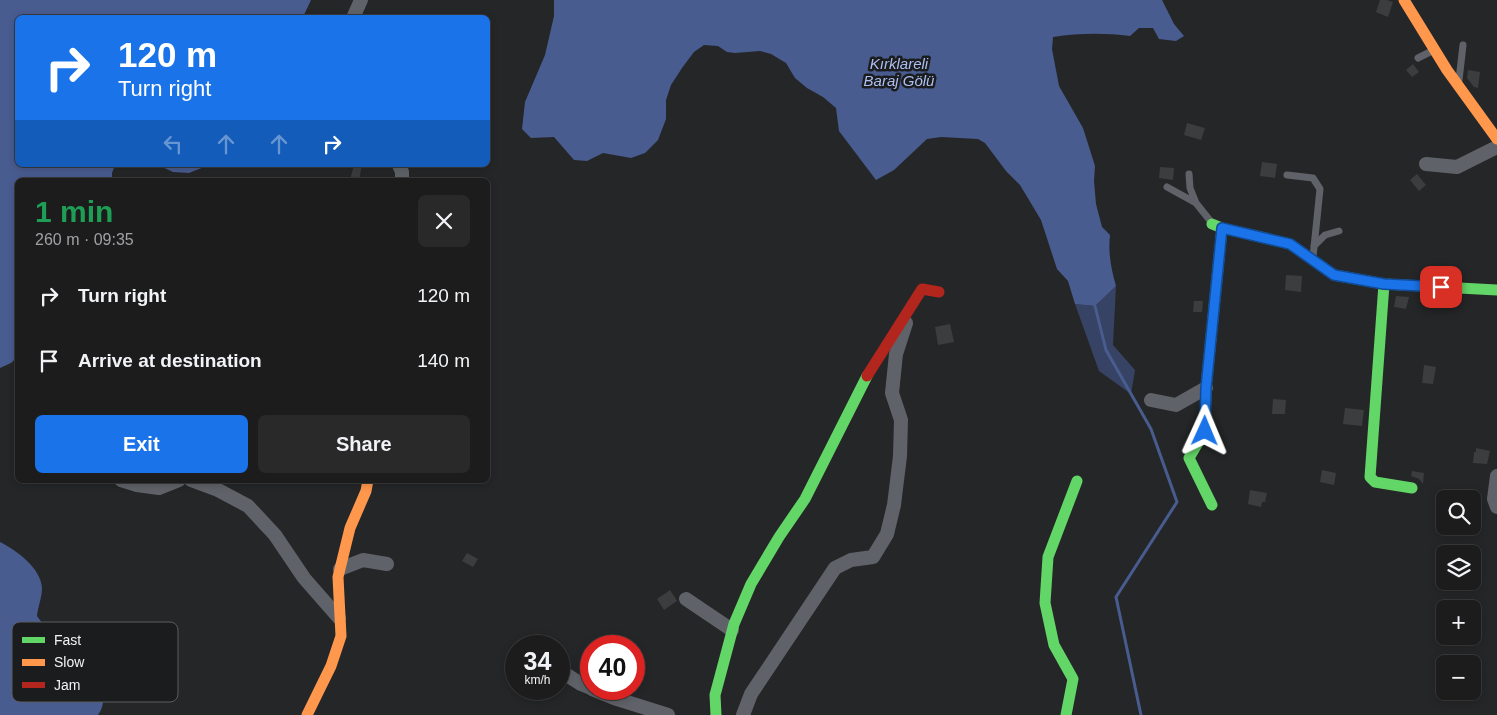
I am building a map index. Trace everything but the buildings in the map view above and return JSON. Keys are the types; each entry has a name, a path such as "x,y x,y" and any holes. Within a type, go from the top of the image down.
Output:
{"street":[{"path":"354,15 361,0"},
{"path":"1404,0 1458,86 1497,139"},
{"path":"1426,164 1457,167 1497,147"},
{"path":"1212,505 1189,458 1205,431 1206,388 1217,226 1290,244 1334,275 1384,284 1497,290"},
{"path":"1384,284 1370,477 1375,482 1412,488"},
{"path":"716,715 715,695 732,630 751,584 779,537 806,499 829,449 872,366 922,289 939,292"},
{"path":"743,715 751,694 835,568 851,560 873,557 888,534 894,505 900,456 901,420 892,393 896,354 911,306"},
{"path":"1151,400 1176,405 1206,388"},
{"path":"1497,476 1494,499 1497,507"},
{"path":"1066,715 1073,679 1054,645 1045,602 1048,557 1078,481"},
{"path":"131,483 159,488 172,483"},
{"path":"199,483 218,490 248,506 275,535 304,578 340,618"},
{"path":"307,715 331,666 341,636 338,577 350,528 366,491 367,483"},
{"path":"340,569 363,560 386,564"},
{"path":"686,599 732,630"},
{"path":"620,700 668,715"}],"lane":[{"path":"1458,86 1463,45"},
{"path":"1418,58 1434,50"},
{"path":"1189,174 1190,188 1196,203"},
{"path":"1287,175 1312,178 1320,189 1312,260"},
{"path":"1166,187 1196,203 1217,226"},
{"path":"1314,246 1325,235 1339,231"}],"shaded area":[{"path":"1116,286 1113,345 1135,370 1131,394 1099,371 1075,304 1095,306"}],"water":[{"path":"0,0 311,0 304,15 15,15 15,167 114,167 112,178 15,178 15,359 0,368"},
{"name":"Kırklareli Baraj Gölü","path":"554,0 1162,0 1174,24 1184,36 1176,41 1159,39 1153,28 1139,28 1130,36 1092,34 1053,37 1052,49 1059,86 1083,128 1095,166 1096,204 1102,227 1110,235 1110,260 1116,286 1095,306 1075,304 1068,281 1057,269 1041,220 1020,185 1006,171 985,143 978,139 941,137 927,139 894,170 876,180 839,131 836,108 823,97 807,88 795,78 786,63 771,54 760,51 727,52 718,46 704,45 694,52 671,85 666,100 666,119 658,140 645,153 631,158 603,153 587,161 574,160 554,137 531,138 522,129 525,102 545,55 554,16"},
{"path":"162,167 204,167 189,173 173,172"},
{"path":"0,542 27,560 41,581 42,588 37,616 41,622 12,622 12,702 103,702 103,705 98,715 0,715"}],"waterway":[{"path":"1095,306 1106,350 1151,429 1177,502 1116,597 1141,715"}],"traffic: fast":[{"path":"1212,224 1290,244 1334,275 1384,284 1497,290"},
{"path":"1212,505 1189,458 1205,431 1206,388 1222,228"},
{"path":"1384,284 1370,477 1375,482 1412,488"},
{"path":"716,715 715,695 734,624 751,584 779,537 805,499 867,376"},
{"path":"1066,715 1073,679 1054,645 1045,603 1048,557 1077,481"}],"traffic: slow":[{"path":"1404,0 1447,70 1497,139"},
{"path":"307,715 331,666 341,636 338,577 350,528 366,491 367,483"}],"traffic: jam":[{"path":"867,376 922,289 939,292"}],"route":[{"path":"1205,431 1206,388 1222,228 1290,244 1334,275 1384,284 1441,287"}]}
